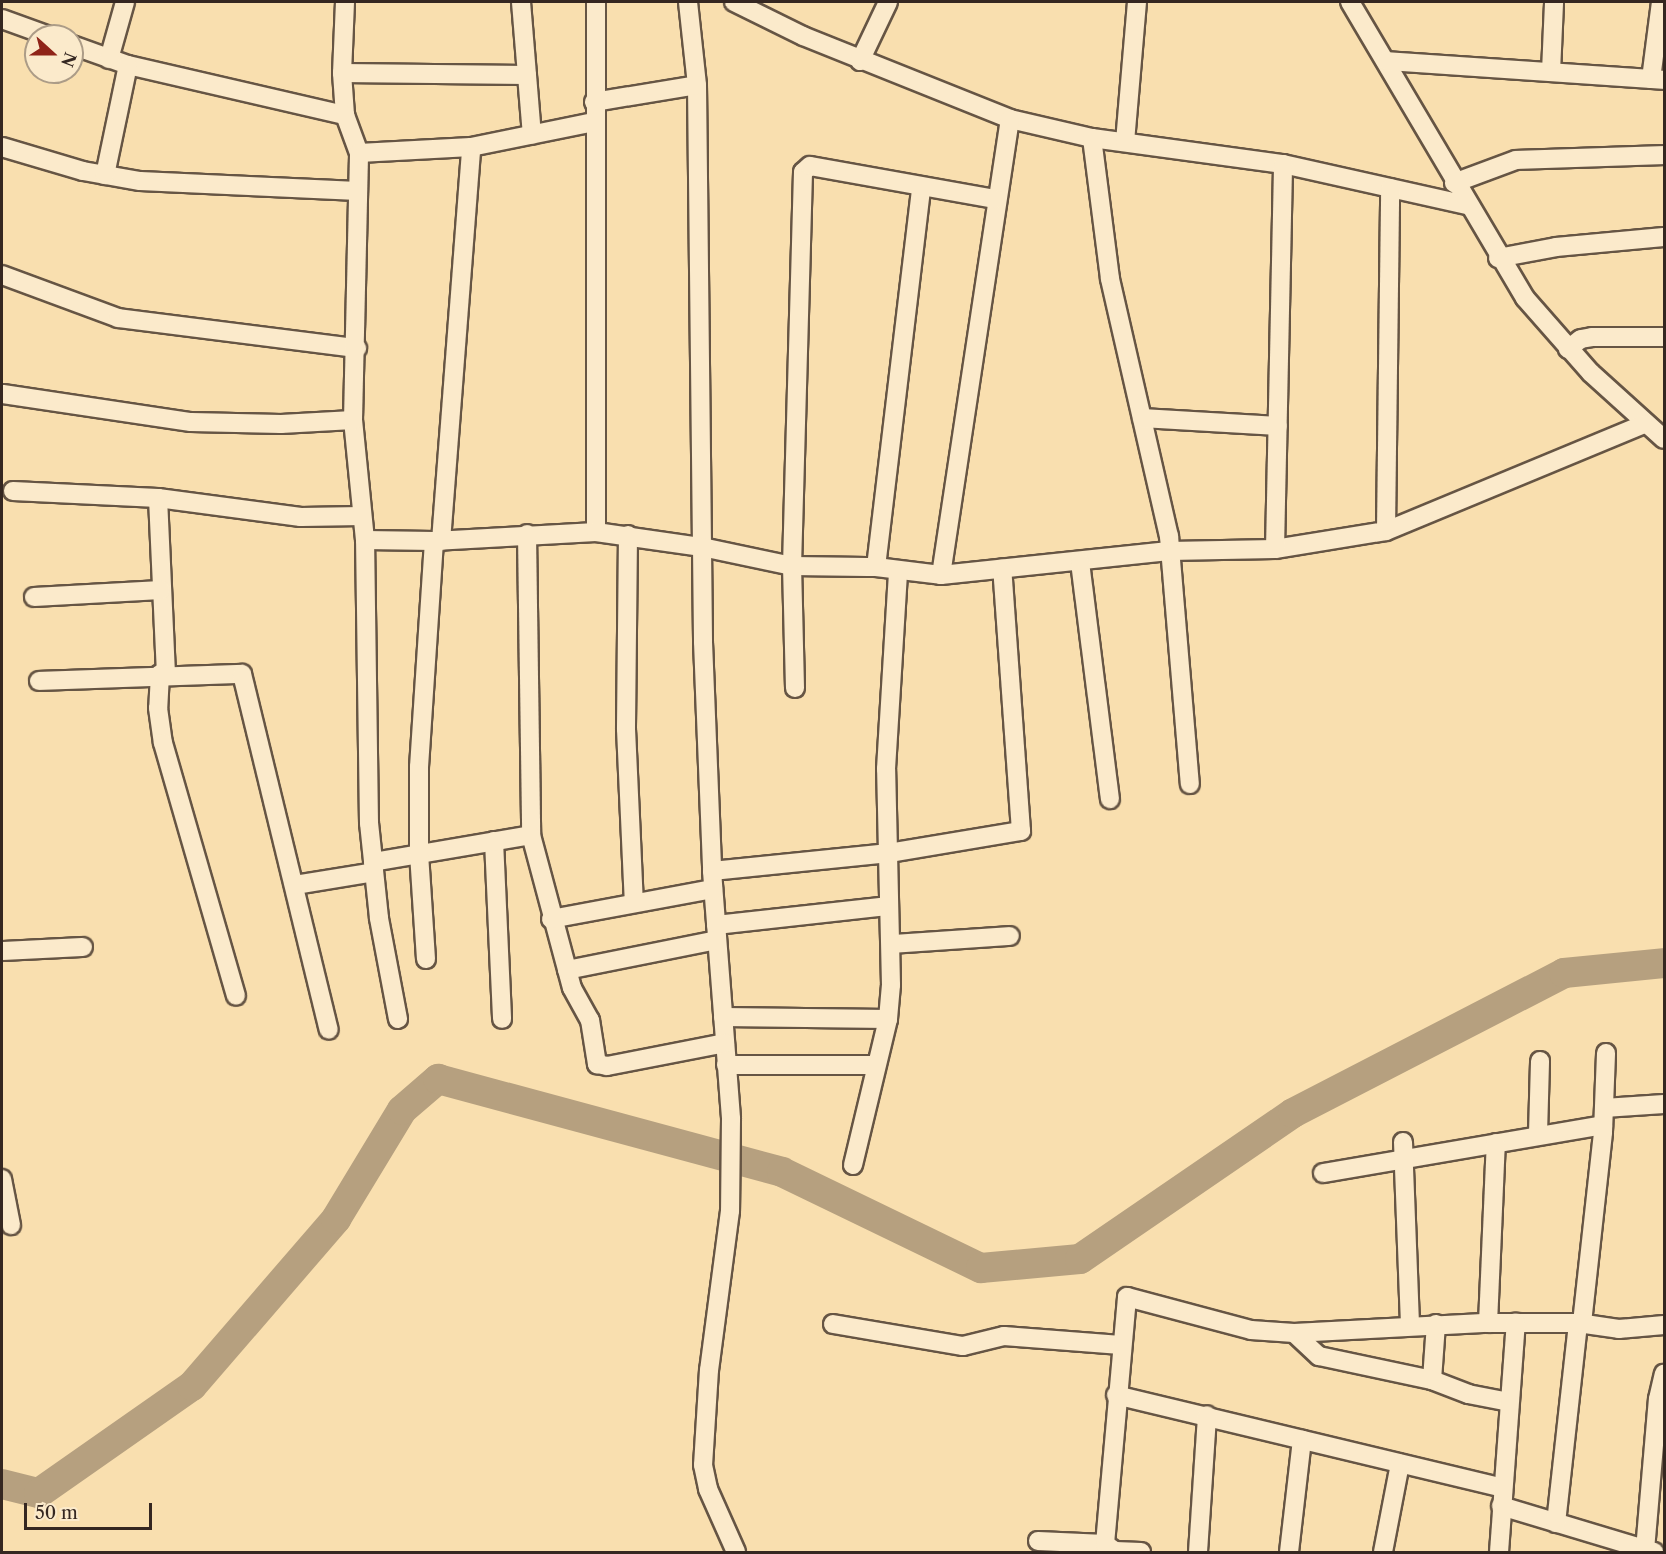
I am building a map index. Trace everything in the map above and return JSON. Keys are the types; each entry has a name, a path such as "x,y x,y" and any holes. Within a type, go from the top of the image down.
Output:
{"street":[{"path":"109,59 125,2"},
{"path":"345,2 342,73 345,115 359,153 357,348 353,420 364,540 373,867 398,1019"},
{"path":"521,2 532,135"},
{"path":"596,2 594,102 596,532"},
{"path":"688,2 697,85 702,547 712,880 731,1119 730,1211 703,1439 708,1489 736,1552"},
{"path":"734,2 860,61 1010,119 1092,138 1283,164 1466,205"},
{"path":"860,61 888,2"},
{"path":"1125,142 1137,2"},
{"path":"1350,2 1386,61 1466,205 1525,298 1568,349 1644,424 1665,439"},
{"path":"1551,72 1554,2"},
{"path":"1386,61 1658,79 1661,2"},
{"path":"2,19 24,27"},
{"path":"84,50 128,65 345,115"},
{"path":"105,175 128,65"},
{"path":"342,73 527,75"},
{"path":"594,102 697,85"},
{"path":"941,575 995,199 1010,119"},
{"path":"359,153 471,147 594,122"},
{"path":"1092,138 1110,279 1142,418 1169,551 1190,784"},
{"path":"2,147 105,175 140,181 358,191"},
{"path":"426,959 419,853 423,692 471,147"},
{"path":"1454,183 1516,160 1665,155"},
{"path":"1275,549 1283,164"},
{"path":"795,688 792,566 803,172 810,166 995,199"},
{"path":"876,567 921,187"},
{"path":"1386,531 1390,188"},
{"path":"1498,258 1556,247 1665,237"},
{"path":"2,275 118,318 357,348"},
{"path":"1568,349 1581,339 1592,337 1665,337"},
{"path":"3,394 191,422 281,424 353,420"},
{"path":"1142,418 1278,426"},
{"path":"364,540 438,541 527,534 596,532 702,547 792,566 876,567 941,575 1169,551 1275,549 1386,531 1644,424"},
{"path":"13,491 158,498 301,517 362,516"},
{"path":"158,498 163,674 158,708 163,743 236,996"},
{"path":"527,534 531,835 551,919 567,970 590,1020 597,1064 601,1067 725,1043"},
{"path":"628,535 626,729 634,902"},
{"path":"1080,562 1110,799"},
{"path":"551,919 634,902 712,880 1021,831 1002,569"},
{"path":"852,1165 874,1065 888,1019 891,944 887,906 889,853 886,769 898,571"},
{"path":"34,597 161,590"},
{"path":"39,681 237,672 244,678 329,1030"},
{"path":"295,885 373,867 419,853 531,835"},
{"path":"494,841 502,1018"},
{"path":"567,970 716,932 887,906"},
{"path":"891,944 1010,936"},
{"path":"2,951 82,947"},
{"path":"723,1017 888,1019"},
{"path":"1556,1523 1604,1116 1606,1053"},
{"path":"1538,1134 1540,1061"},
{"path":"726,1065 874,1065"},
{"path":"1323,1173 1403,1150 1496,1143 1604,1116 1665,1104"},
{"path":"1488,1323 1496,1143"},
{"path":"1403,1150 1410,1326"},
{"path":"2,1179 11,1225"},
{"path":"1105,1545 1125,1301 1131,1296 1251,1329 1294,1333 1436,1324 1580,1323 1618,1329 1665,1324"},
{"path":"1499,1552 1516,1323"},
{"path":"833,1324 963,1346 1004,1336 1121,1345"},
{"path":"1432,1380 1436,1324"},
{"path":"1294,1333 1319,1356 1432,1380 1468,1394 1509,1402"},
{"path":"1116,1395 1207,1414 1400,1464 1502,1497 1556,1523 1649,1551 1659,1399 1665,1374"},
{"path":"1198,1552 1207,1414"},
{"path":"1289,1552 1302,1440"},
{"path":"1383,1552 1400,1464"},
{"path":"1038,1541 1105,1545 1115,1551 1141,1552"}],"waterway":[{"path":"2,1484 39,1493 192,1386 336,1219 402,1110 438,1079 782,1172 981,1268 1080,1259 1293,1113 1564,973 1664,963"}]}
